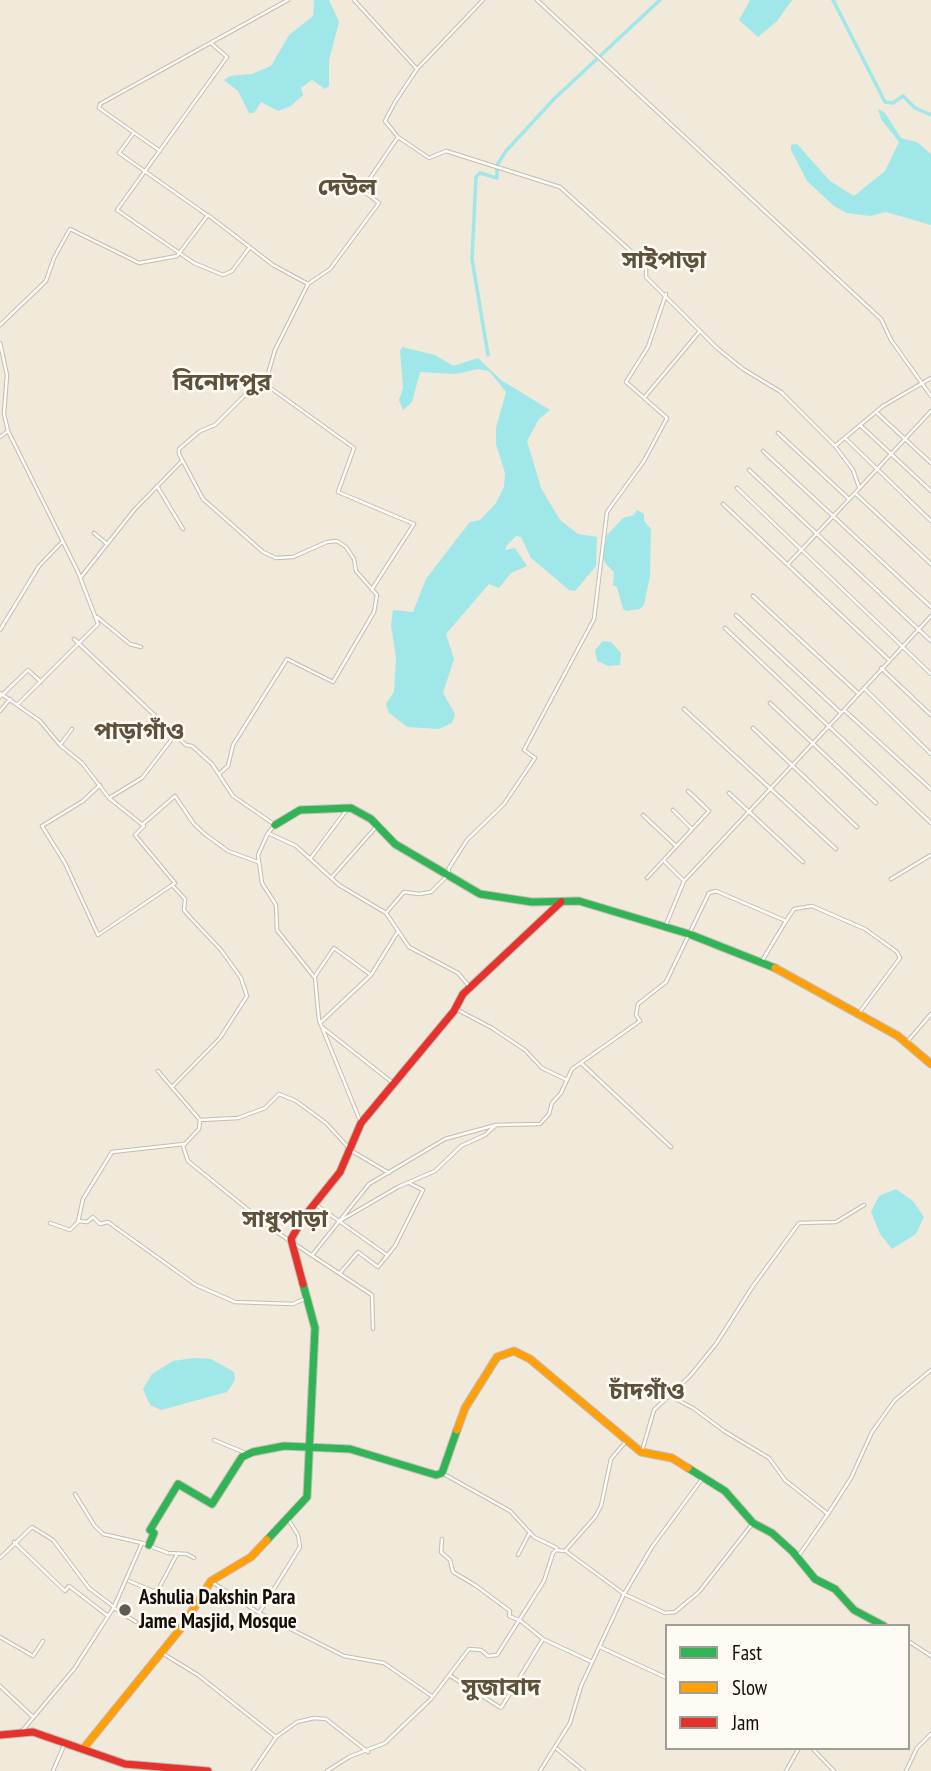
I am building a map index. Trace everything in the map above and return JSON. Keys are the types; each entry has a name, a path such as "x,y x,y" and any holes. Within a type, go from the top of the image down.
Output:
{"main road":[{"path":"275,825 300,810 348,808 367,815 395,844 491,897 579,901 689,934 762,961 906,1042 931,1064"},
{"path":"82,1749 162,1653 211,1581 251,1557 307,1497 315,1328 291,1239 340,1172 360,1122 455,1009 469,986 508,954 561,902"},
{"path":"146,1544 154,1533 150,1530 178,1484 212,1504 242,1457 248,1454 284,1446 350,1449 417,1471 436,1475 442,1473 465,1408 497,1357 514,1351 530,1359 641,1452 672,1458 725,1492 753,1523 772,1533 815,1579 835,1589 855,1610 875,1623"},
{"path":"0,1735 22,1731 125,1764 208,1771"}],"street":[{"path":"160,151 99,108 100,104 288,0"},
{"path":"354,0 416,69"},
{"path":"483,0 416,69 385,121 398,137 429,158 446,151 548,182 568,193 646,265 646,277 666,294 700,331 743,369 781,391 835,446 853,470 859,487"},
{"path":"537,0 881,319 891,340 931,396"},
{"path":"212,44 227,57 117,210 179,253 223,275 232,271 250,247"},
{"path":"134,133 120,153 273,265 308,284"},
{"path":"219,774 228,766 233,745 287,659 333,682 374,612 377,594 356,571 354,559 346,547 337,541 327,542 293,557 276,558 262,552 203,499 178,449 200,431 215,425 247,393 265,384 275,350 308,284 330,269 379,203 362,191 398,137"},
{"path":"0,325 19,305 32,299 46,281 54,258 70,229 139,263 177,256 207,215"},
{"path":"386,913 399,894 431,892 448,872 467,840 504,804 536,758 524,750 594,619 607,512 644,461 667,418 626,382 648,347 666,294"},
{"path":"644,398 700,331"},
{"path":"0,343 7,374 4,414 8,431 80,578 98,624 17,705"},
{"path":"835,446 876,413 931,378"},
{"path":"265,384 354,448 338,492 414,524 372,589"},
{"path":"788,565 931,411"},
{"path":"876,413 931,463"},
{"path":"860,425 931,491"},
{"path":"0,437 8,431"},
{"path":"778,433 849,499"},
{"path":"845,438 931,521"},
{"path":"763,451 931,607"},
{"path":"80,578 157,486 182,461"},
{"path":"749,470 931,641"},
{"path":"157,486 183,529"},
{"path":"737,488 931,674"},
{"path":"855,493 931,564"},
{"path":"723,504 889,660"},
{"path":"94,533 107,544"},
{"path":"0,630 39,566 62,541"},
{"path":"753,596 859,694"},
{"path":"736,615 931,789"},
{"path":"97,617 130,643 141,647"},
{"path":"665,927 684,881 931,617"},
{"path":"725,628 931,823"},
{"path":"74,639 175,735 206,759 233,796 275,825 268,833 258,862 262,883 276,905 277,930 289,949 314,977 320,1025 360,1122"},
{"path":"881,668 931,715"},
{"path":"41,682 28,670 1,695 40,721 60,745 82,763 109,798 143,824"},
{"path":"864,688 931,754"},
{"path":"0,711 10,699"},
{"path":"770,703 876,803"},
{"path":"684,709 836,849"},
{"path":"753,728 857,827"},
{"path":"60,745 72,729"},
{"path":"109,798 142,778 175,735"},
{"path":"100,785 83,801 42,826 65,863 98,935 172,885 175,880 135,835 143,824 175,796 201,831 228,851 258,862"},
{"path":"647,878 709,811 688,792"},
{"path":"729,793 803,862"},
{"path":"310,859 348,808"},
{"path":"673,810 692,829"},
{"path":"643,815 676,846"},
{"path":"332,877 376,827"},
{"path":"268,833 296,846 346,890 386,913 409,947 458,973 469,986"},
{"path":"891,879 931,855"},
{"path":"663,860 684,881"},
{"path":"172,885 186,899 184,910 204,930 241,978 247,996 220,1038 172,1087"},
{"path":"313,1255 364,1189 445,1139 496,1125 540,1124 549,1114 552,1103 561,1093 572,1069 640,1021 636,1015 638,1004 666,982 706,896 716,891 786,921"},
{"path":"762,961 794,909 812,906 865,929 900,954 900,958 858,1014"},
{"path":"320,1025 371,975 397,933"},
{"path":"314,977 334,948 371,975"},
{"path":"455,1009 492,1028 525,1050 542,1068 567,1080"},
{"path":"906,1042 931,1014"},
{"path":"320,1025 393,1083"},
{"path":"580,1063 671,1147"},
{"path":"158,1071 200,1120 199,1129 184,1144 183,1153 194,1167 272,1229 373,1295 373,1329"},
{"path":"200,1120 238,1118 265,1108 279,1094 296,1101 326,1123 349,1149 389,1173"},
{"path":"338,1222 435,1171 461,1146 491,1131 496,1125"},
{"path":"50,1223 70,1230 78,1221 83,1199 112,1152 184,1144"},
{"path":"340,1274 358,1252 378,1267 400,1240 423,1190 409,1183"},
{"path":"315,1204 387,1255"},
{"path":"641,1452 654,1410 690,1376 716,1345 753,1286 799,1223 836,1222 864,1205"},
{"path":"78,1221 87,1223 93,1217 100,1224 108,1222 196,1285 235,1302 293,1304 306,1298"},
{"path":"797,1558 851,1478 880,1421 895,1400 931,1370"},
{"path":"668,1395 693,1408 724,1431 769,1458 785,1480 828,1514"},
{"path":"565,1551 595,1517 601,1506 611,1459 628,1439"},
{"path":"214,1440 248,1454"},
{"path":"442,1473 510,1511 543,1542 565,1551 624,1594 666,1613 675,1612 699,1592 753,1523"},
{"path":"540,1771 570,1723 592,1662 624,1594 659,1536 702,1479"},
{"path":"75,1494 86,1515 103,1534 194,1558"},
{"path":"260,1614 300,1547 298,1535 287,1519"},
{"path":"0,1558 32,1527 53,1540 89,1588 136,1622"},
{"path":"518,1555 530,1532"},
{"path":"442,1539 441,1552 450,1560 453,1572 475,1585 543,1639 592,1662"},
{"path":"14,1542 65,1591 69,1586 108,1616"},
{"path":"22,1731 74,1669 114,1608 146,1544"},
{"path":"327,1771 349,1757 368,1752 385,1743 433,1697 469,1649 481,1650 488,1656 497,1655 544,1581 553,1553 556,1550 565,1551"},
{"path":"128,1581 153,1591 158,1590 177,1554"},
{"path":"211,1581 260,1614 344,1656 384,1662 433,1697"},
{"path":"0,1637 33,1656 43,1641"},
{"path":"449,1675 498,1708 503,1708 543,1639"},
{"path":"910,1642 931,1656"},
{"path":"600,1646 665,1677"},
{"path":"162,1653 198,1675 276,1737"},
{"path":"0,1686 33,1717"},
{"path":"0,1696 4,1690"},
{"path":"253,1771 276,1737 298,1722 326,1719 368,1752"},
{"path":"906,1771 917,1748 931,1734"},
{"path":"53,1771 65,1743"},
{"path":"555,1748 584,1771"},
{"path":"786,1771 799,1750"},
{"path":"814,1750 834,1771"}],"water":[{"path":"314,0 329,0 339,22 329,60 329,86 325,89 312,80 301,88 303,95 291,106 278,111 261,102 254,113 249,113 238,91 224,80 230,76 252,74 271,66 289,35 313,16"},
{"path":"750,0 792,0 777,21 758,37 739,20"},
{"path":"878,109 885,113 901,138 917,142 931,154 931,225 886,212 870,216 847,213 834,206 807,181 791,150 791,145 797,144 830,181 854,196 885,171 899,142 881,119"},
{"path":"402,347 435,355 453,366 478,358 501,380 550,410 539,419 527,441 541,488 560,520 578,534 597,537 596,566 575,591 569,590 531,558 521,537 516,536 507,545 505,550 515,548 527,566 511,573 499,588 489,584 446,634 454,659 443,693 455,714 452,723 439,729 407,727 389,713 386,704 394,692 396,657 391,625 393,610 413,612 426,579 470,522 480,520 496,503 504,487 505,473 496,444 496,428 506,392 489,371 478,369 456,374 420,372 412,402 403,410 399,400 403,388"},
{"path":"637,510 644,514 644,521 651,529 650,576 644,605 640,609 627,611 623,609 617,587 613,585 614,572 605,563 603,554 607,535 623,518 634,515"},
{"path":"603,641 611,642 621,653 620,665 608,666 597,661 595,650"},
{"path":"896,1189 913,1201 924,1217 916,1234 892,1249 880,1234 871,1212 879,1196"},
{"path":"211,1359 234,1372 235,1380 227,1392 161,1410 150,1405 143,1389 152,1374 173,1361"}],"waterway":[{"path":"488,355 472,259 476,177 480,173 497,178 497,165 506,151 554,99 660,0"},
{"path":"833,0 885,102 893,103 903,96 915,108 931,115"}],"traffic: fast":[{"path":"275,825 300,810 351,808 371,819 395,844 480,894 532,902 579,901 689,934 775,968"},
{"path":"267,1540 307,1497 315,1328 303,1284"},
{"path":"149,1545 154,1533 150,1530 178,1484 212,1504 242,1457 253,1452 284,1446 350,1449 436,1475 442,1473 457,1430"},
{"path":"688,1468 725,1491 753,1523 772,1533 793,1552 815,1579 835,1589 854,1610 880,1624"}],"traffic: slow":[{"path":"775,968 898,1036 931,1064"},
{"path":"457,1430 465,1408 497,1357 514,1351 530,1359 641,1452 672,1458 688,1468"},
{"path":"83,1749 182,1627 211,1581 251,1557 267,1540"}],"traffic: jam":[{"path":"303,1284 291,1239 304,1217 340,1172 361,1123 454,1011 463,994 561,902"},
{"path":"0,1735 33,1732 125,1764 208,1771"}],"place":[{"name":"Ashulia Dakshin Para Jame Masjid, Mosque","path":"125,1610"}],"district":[{"name":"দেউল","path":"347,188"},
{"name":"সাইপাড়া","path":"664,261"},
{"name":"বিনোদপুর","path":"222,383"},
{"name":"পাড়াগাঁও","path":"139,732"},
{"name":"সাধুপাড়া","path":"285,1220"},
{"name":"চাঁদগাঁও","path":"647,1392"},
{"name":"সুজাবাদ","path":"501,1688"}]}
